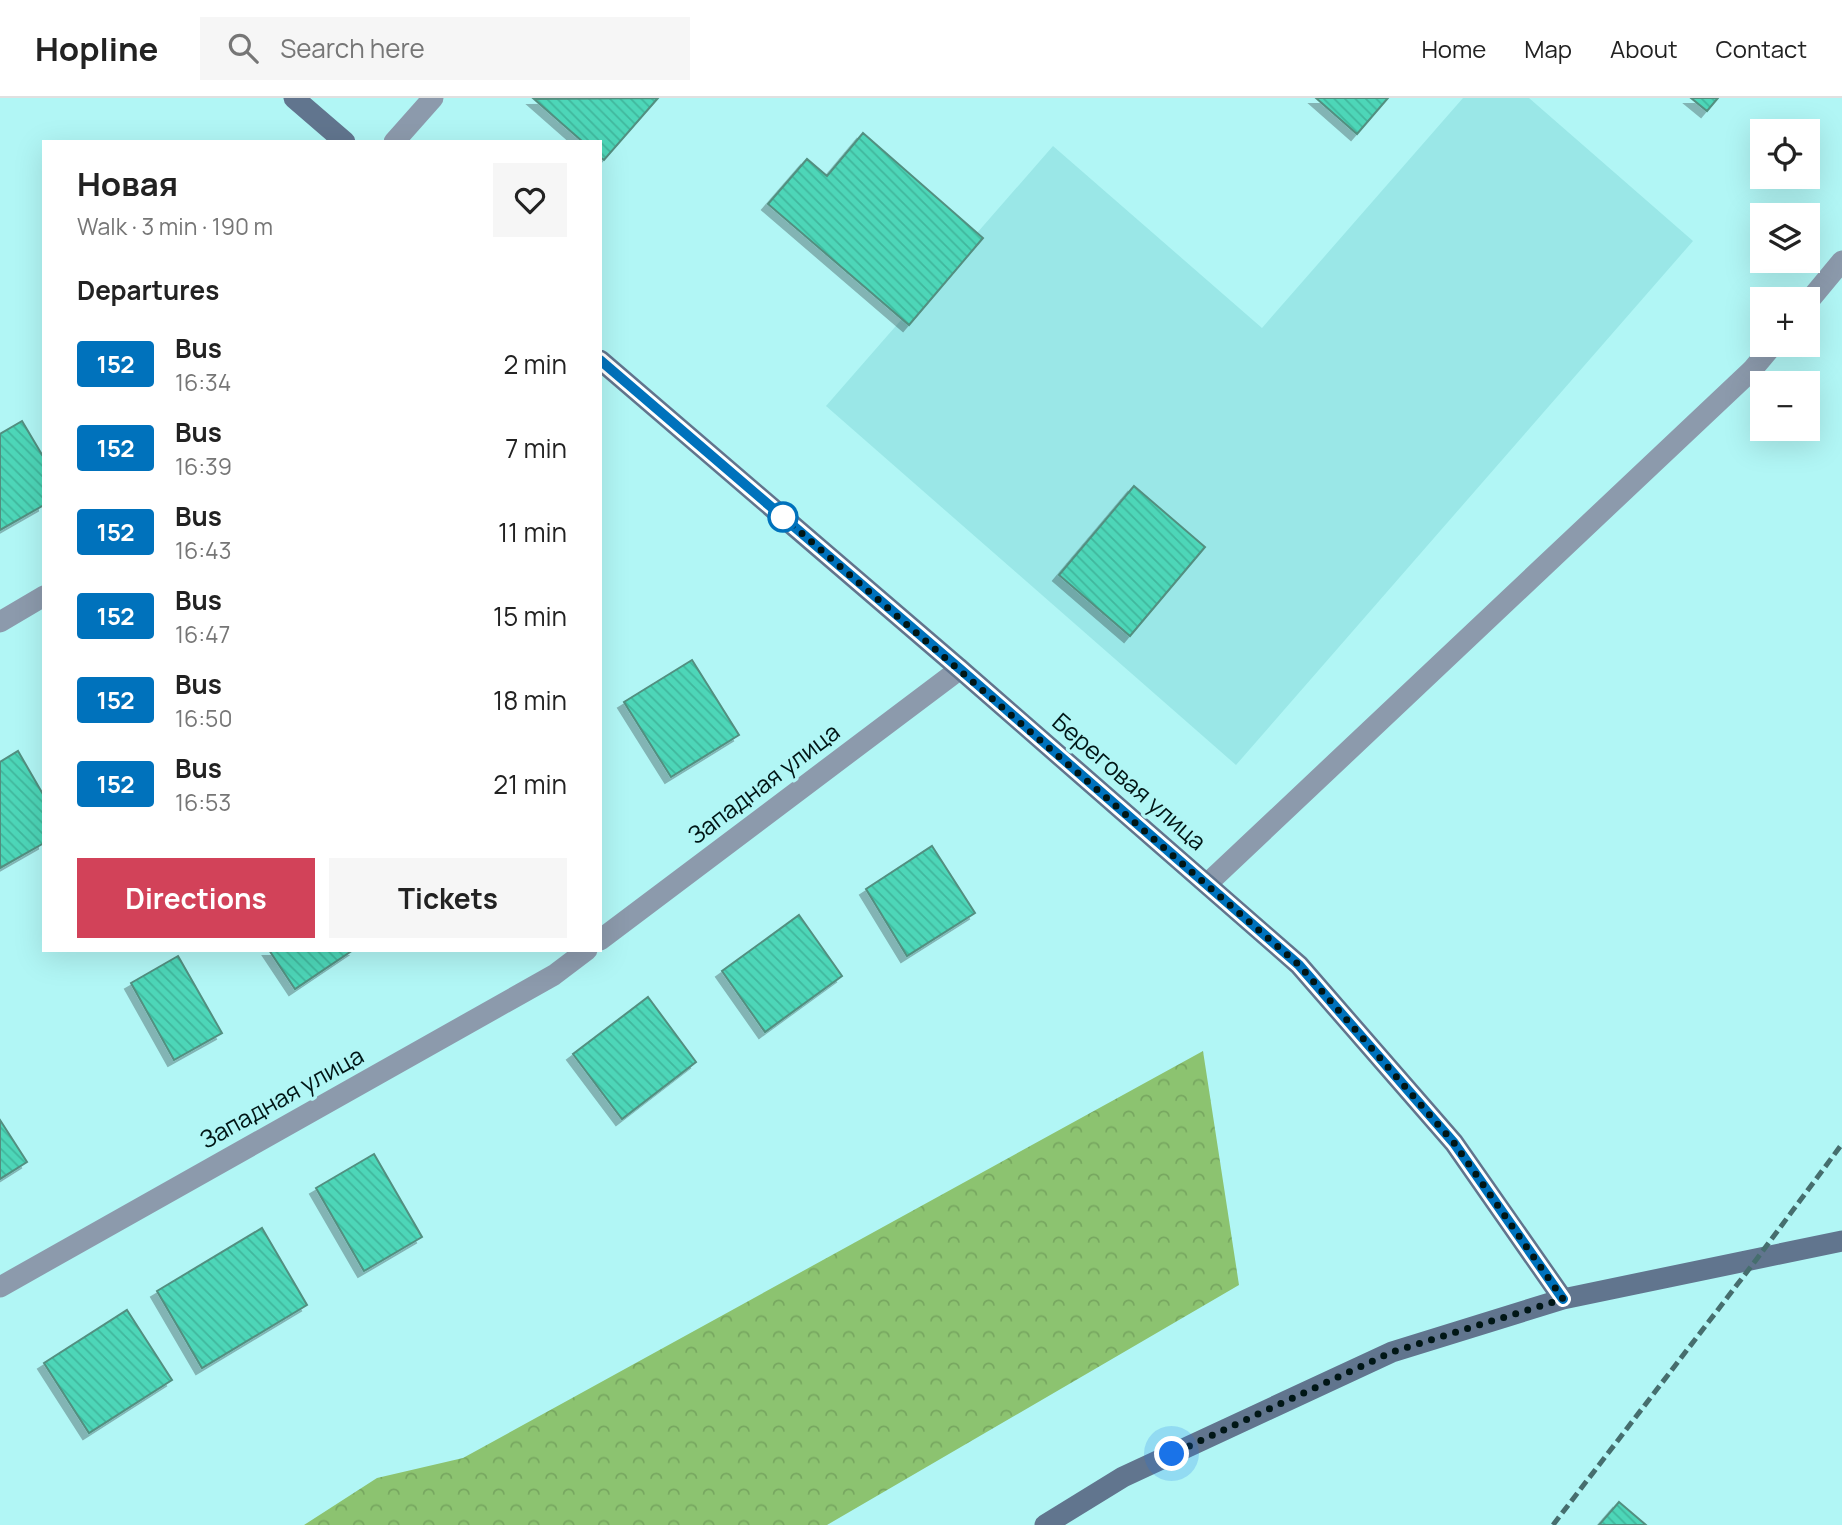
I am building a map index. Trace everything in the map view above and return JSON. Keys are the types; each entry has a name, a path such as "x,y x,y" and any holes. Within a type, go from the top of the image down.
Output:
{"street":[{"path":"295,98 343,140"},
{"path":"396,140 433,98"},
{"path":"1820,288 1842,261"},
{"path":"1207,884 1763,357"},
{"name":"Береговая улица","path":"602,362 1299,965 1454,1143 1563,1299"},
{"path":"0,622 42,597"},
{"name":"Западная улица","path":"602,938 960,669"},
{"name":"Западная улица","path":"0,1287 554,975 584,952"},
{"path":"1045,1525 1124,1476 1392,1352 1563,1299 1842,1241"}],"shaded area":[{"path":"1463,98 1529,98 1693,241 1236,765 826,406 1053,146 1262,328"}],"green space":[{"path":"1203,1051 1239,1285 827,1525 304,1525 377,1478 463,1458"}],"building":[{"path":"658,98 604,160 602,140 581,140 534,99"},
{"path":"1316,98 1388,98 1357,134"},
{"path":"1691,98 1718,98 1707,111"},
{"path":"863,133 983,238 909,325 768,204 807,159 827,176"},
{"path":"22,421 42,455 42,506 0,530 0,434"},
{"path":"1134,486 1205,547 1130,636 1059,575"},
{"path":"692,660 739,735 671,777 624,702"},
{"path":"18,751 42,793 42,844 0,868 0,762"},
{"path":"932,846 975,913 907,956 866,889"},
{"path":"799,915 842,976 765,1032 722,971"},
{"path":"270,952 350,952 295,989"},
{"path":"178,956 222,1033 174,1060 131,983"},
{"path":"648,997 696,1062 622,1119 573,1054"},
{"path":"0,1120 27,1162 0,1179"},
{"path":"374,1154 422,1237 364,1271 316,1188"},
{"path":"262,1228 307,1305 202,1368 157,1291"},
{"path":"127,1310 172,1380 89,1433 44,1363"},
{"path":"1619,1502 1646,1525 1599,1525"}],"railway":[{"path":"1553,1525 1842,1144"}],"bus line":[{"name":"152","path":"602,362 1299,965 1454,1143 1563,1299"}],"route":[{"path":"783,517 1299,965 1454,1143 1563,1299 1392,1352 1172,1454"}]}
